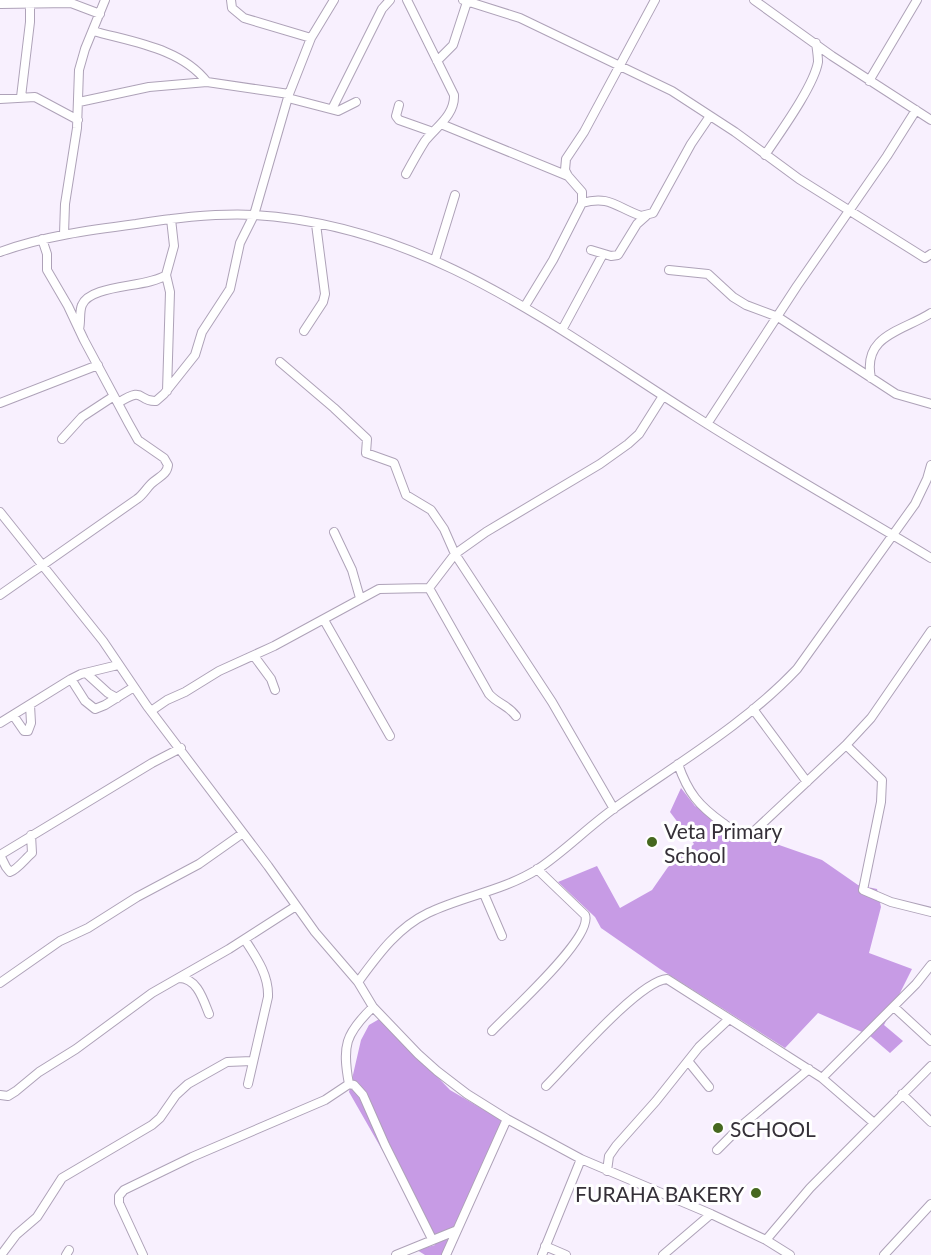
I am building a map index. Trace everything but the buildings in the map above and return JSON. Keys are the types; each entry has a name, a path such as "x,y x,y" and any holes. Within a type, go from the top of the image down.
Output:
{"street":[{"path":"64,234 65,204 78,120 79,70 105,0"},
{"path":"231,0 232,8 244,18 311,38"},
{"path":"118,404 136,394 153,402 161,398 198,351 202,332 230,289 240,243 254,215 288,96 311,38 334,0"},
{"path":"332,109 382,9 390,0"},
{"path":"406,174 454,101 454,94 407,0"},
{"path":"525,306 553,260 582,203 582,192 565,170 566,159 584,132 655,0"},
{"path":"754,0 832,56 931,120"},
{"path":"869,81 917,0"},
{"path":"437,61 453,45 465,1 520,18 672,91 848,210 925,258 931,254"},
{"path":"0,4 65,2 100,14"},
{"path":"21,97 30,4"},
{"path":"93,31 160,49 191,65 207,82"},
{"path":"765,155 795,110 817,66 816,44"},
{"path":"817,66 832,56"},
{"path":"79,102 149,87 207,82 288,96 341,111 356,102"},
{"path":"0,99 35,97 78,120"},
{"path":"399,105 396,116 399,120 433,132"},
{"path":"706,424 916,110"},
{"path":"591,250 618,255 637,224 656,209 691,144 710,116"},
{"path":"441,124 568,176"},
{"path":"435,260 454,195"},
{"path":"582,203 601,199 646,216"},
{"path":"0,252 64,234 171,219 254,215 362,233 435,260 525,306 706,424 931,558"},
{"path":"167,391 170,292 166,275 174,246 171,219"},
{"path":"304,331 323,302 325,294 316,224"},
{"path":"0,595 137,500 168,470 167,461 138,440 118,404 47,270 47,254 42,239"},
{"path":"562,330 603,254"},
{"path":"669,270 708,274 746,305 778,317 901,397 931,404"},
{"path":"79,330 82,304 90,296 155,280 166,275"},
{"path":"871,378 870,355 878,343 931,313"},
{"path":"280,362 367,439 366,453 394,463 406,495 431,510 444,529 455,554 552,702 614,809"},
{"path":"0,403 98,365"},
{"path":"62,439 82,417 114,396"},
{"path":"429,588 455,554 486,532 600,464 628,444 639,434 663,396"},
{"path":"358,982 382,950 410,924 436,910 484,894 537,869 614,809 737,723 777,691 797,669 915,504 931,465"},
{"path":"0,512 96,632 151,711 181,748 315,932 358,982 373,1007 437,1071 507,1119 581,1159 711,1214 766,1240 789,1254"},
{"path":"334,532 352,570 360,598"},
{"path":"151,711 219,671 254,656 379,589 429,588"},
{"path":"429,588 489,694 495,700 510,707 516,716"},
{"path":"324,620 390,736"},
{"path":"678,764 687,786 704,808 739,835 748,837 846,746 871,718 931,631"},
{"path":"254,656 271,679 275,690"},
{"path":"0,723 70,679 118,665"},
{"path":"86,674 117,698"},
{"path":"70,679 92,708 98,708 134,687"},
{"path":"13,716 24,731 28,731 31,723 30,705"},
{"path":"753,709 807,783"},
{"path":"846,746 882,780 881,802 863,890 891,902 931,912"},
{"path":"31,835 32,853 14,871 8,870 0,855 31,835 181,748"},
{"path":"0,983 60,941 88,928 137,897 199,864 243,833"},
{"path":"492,1031 555,967 571,948 587,920 585,915 537,869"},
{"path":"484,894 501,936"},
{"path":"0,1095 8,1096 16,1091 39,1072 76,1049 152,993 244,940 296,906"},
{"path":"244,940 263,971 269,986 249,1084"},
{"path":"822,1078 926,974 931,965"},
{"path":"196,968 196,985 209,1014"},
{"path":"179,978 189,979 196,985"},
{"path":"546,1086 620,1009 646,989 662,979 667,979 822,1078 874,1123"},
{"path":"349,1084 345,1060 346,1045 354,1026 373,1007"},
{"path":"894,1007 931,1041"},
{"path":"607,1171 612,1151 699,1047 729,1019"},
{"path":"1,1255 16,1235 37,1217 62,1178 152,1125 188,1084 227,1062 252,1061"},
{"path":"688,1061 709,1087"},
{"path":"766,1240 810,1188 931,1066"},
{"path":"717,1150 741,1126 809,1069"},
{"path":"349,1084 358,1088 363,1095 432,1239"},
{"path":"143,1255 119,1203 119,1196 124,1190 192,1157 325,1100 349,1084"},
{"path":"902,1094 931,1122"},
{"path":"446,1255 507,1119"},
{"path":"542,1255 581,1159"},
{"path":"884,1255 931,1204"},
{"path":"663,1255 711,1214"},
{"path":"396,1255 455,1231"},
{"path":"545,1246 566,1255"}],"shaded area":[{"path":"681,788 695,806 748,834 822,860 858,885 877,889 881,907 869,953 912,969 884,1025 903,1041 890,1053 869,1035 818,1013 785,1048 660,969 601,928 595,917 558,882 597,866 620,908 652,890 668,867 694,844 670,812"},
{"path":"381,1018 450,1090 508,1124 451,1255 425,1255 417,1250 435,1245 433,1239 349,1092 361,1040 369,1025"}],"place":[{"name":"Veta Primary School","path":"652,842"},
{"name":"SCHOOL","path":"718,1128"},
{"name":"FURAHA BAKERY","path":"756,1193"}]}
